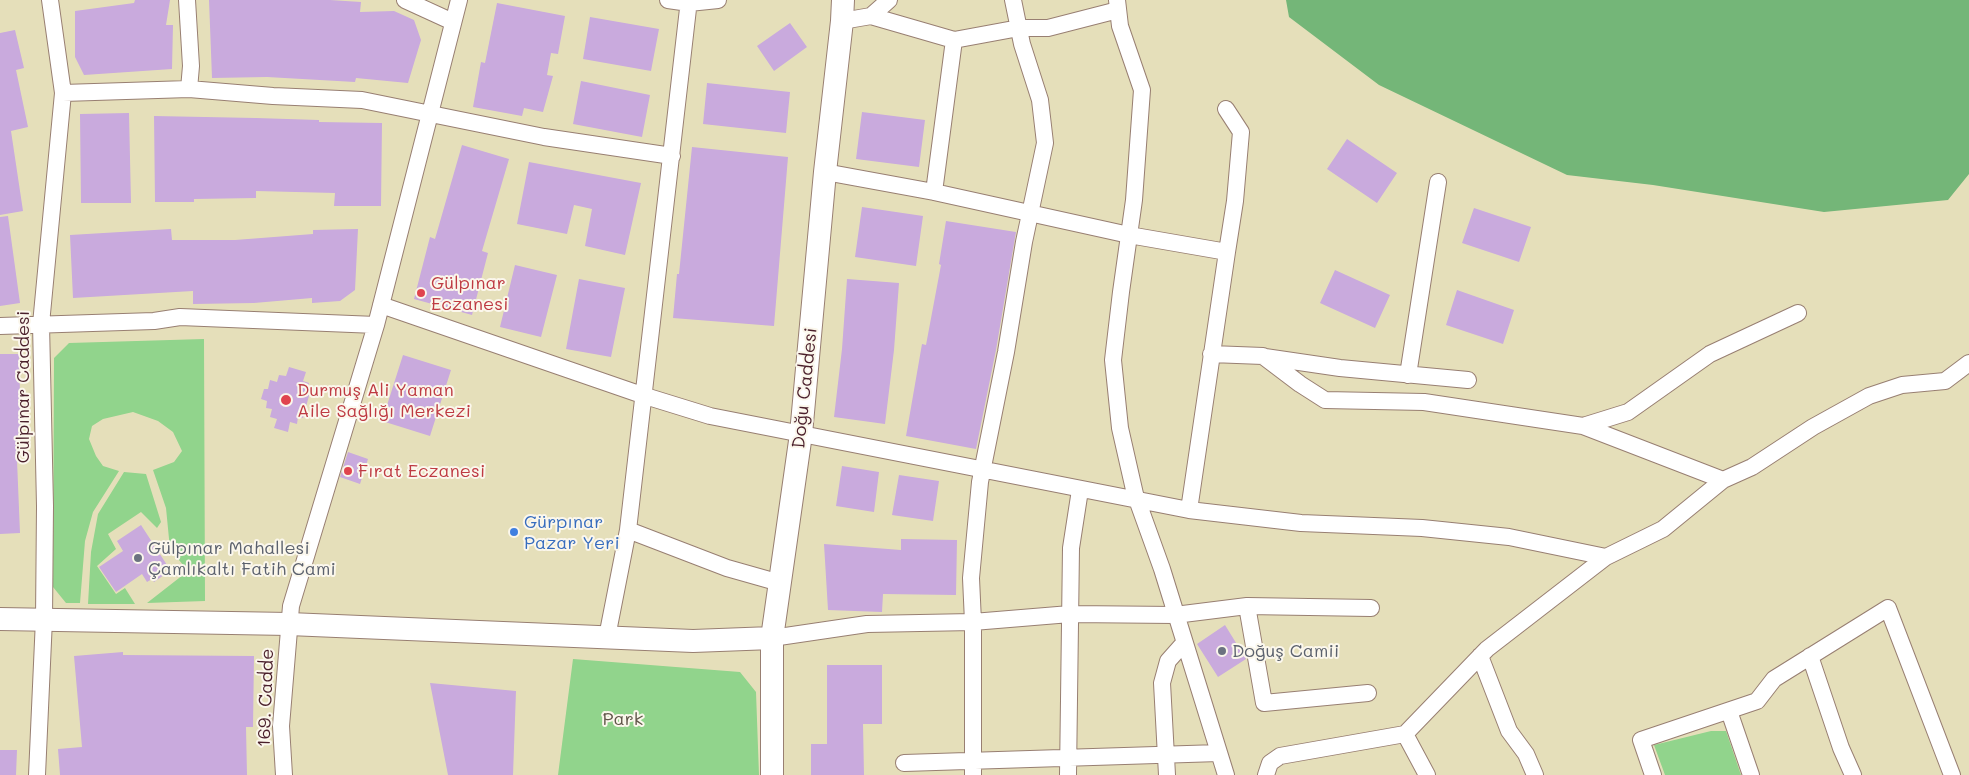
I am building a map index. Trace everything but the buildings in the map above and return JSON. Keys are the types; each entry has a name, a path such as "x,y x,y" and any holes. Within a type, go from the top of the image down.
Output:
{"street":[{"name":"Gülpınar Caddesi","path":"37,775 44,619 41,324 63,93 50,0"},
{"path":"187,0 191,66 189,89"},
{"path":"405,0 453,22"},
{"name":"169. Cadde","path":"284,775 281,726 293,597 376,325 459,0"},
{"path":"668,0 718,0"},
{"path":"872,16 889,0"},
{"path":"974,768 971,578 982,470 1006,352 1030,212 1045,143 1040,100 1019,28 1013,0"},
{"path":"607,637 628,530 642,395 689,1"},
{"path":"842,11 872,16 954,40 1019,28 1048,28 1117,5 1120,26 1142,90 1134,200 1113,360 1120,428 1138,501 1162,569 1226,775"},
{"name":"Doğu Caddesi","path":"772,775 772,638 801,434 842,11"},
{"path":"934,192 954,40"},
{"path":"63,93 189,89 272,96 362,100 544,137 672,156"},
{"path":"1189,510 1227,252 1241,132 1226,109"},
{"path":"825,172 934,192 1129,235 1227,252"},
{"path":"1408,375 1438,182"},
{"path":"381,305 642,395 710,416 1189,510 1301,522 1422,528 1509,537 1606,557"},
{"path":"1583,426 1628,412 1710,354 1798,313"},
{"path":"0,326 154,321 180,317 376,325"},
{"path":"1211,354 1263,356 1340,368 1468,380"},
{"path":"1263,356 1325,400 1424,402 1583,426 1723,480"},
{"path":"1266,775 1270,763 1280,756 1405,734 1480,656 1606,557 1663,529 1723,480 1752,467 1813,427 1869,396 1902,385 1945,381 1969,363"},
{"path":"1068,775 1071,548 1080,490"},
{"path":"628,530 727,568 780,584"},
{"path":"0,619 289,624 693,641 772,638 867,624 973,622 1070,614 1175,615 1247,606 1372,608"},
{"path":"1247,606 1264,703 1368,692"},
{"path":"1653,775 1641,740 1757,701 1774,679 1888,608 1952,775"},
{"path":"1168,775 1162,710 1162,683 1168,661 1184,643"},
{"path":"1480,656 1509,731 1526,754 1535,775"},
{"path":"1810,656 1853,775"},
{"path":"1729,711 1751,775"},
{"path":"1405,734 1427,775"},
{"path":"904,763 974,768 1068,758 1219,753"}],"green space":[{"path":"1286,0 1969,0 1969,174 1948,200 1824,212 1653,185 1567,175 1379,85 1289,17"},
{"path":"204,339 205,601 147,603 188,571 170,549 166,508 153,470 174,462 182,451 173,432 158,421 133,412 103,419 92,426 89,439 96,456 103,466 119,471 93,512 85,541 80,603 66,603 53,587 54,358 69,343"},
{"path":"124,472 146,474 161,522 157,528 141,512 108,534 116,549 97,566 116,594 125,588 135,604 88,604 91,552 98,514"},
{"name":"Park","path":"573,659 740,672 756,692 759,775 558,775"},
{"path":"1711,731 1726,731 1741,775 1665,775 1654,745"}],"place":[{"name":"Gülpınar Eczanesi","path":"421,293"},
{"name":"Durmuş Ali Yaman Aile Sağlığı Merkezi","path":"286,400"},
{"name":"Fırat Eczanesi","path":"348,471"},
{"name":"Gürpınar Pazar Yeri","path":"514,532"},
{"name":"Gülpınar Mahallesi Çamlıkaltı Fatih Cami","path":"138,558"},
{"name":"Doğuş Camii","path":"1222,651"}]}
